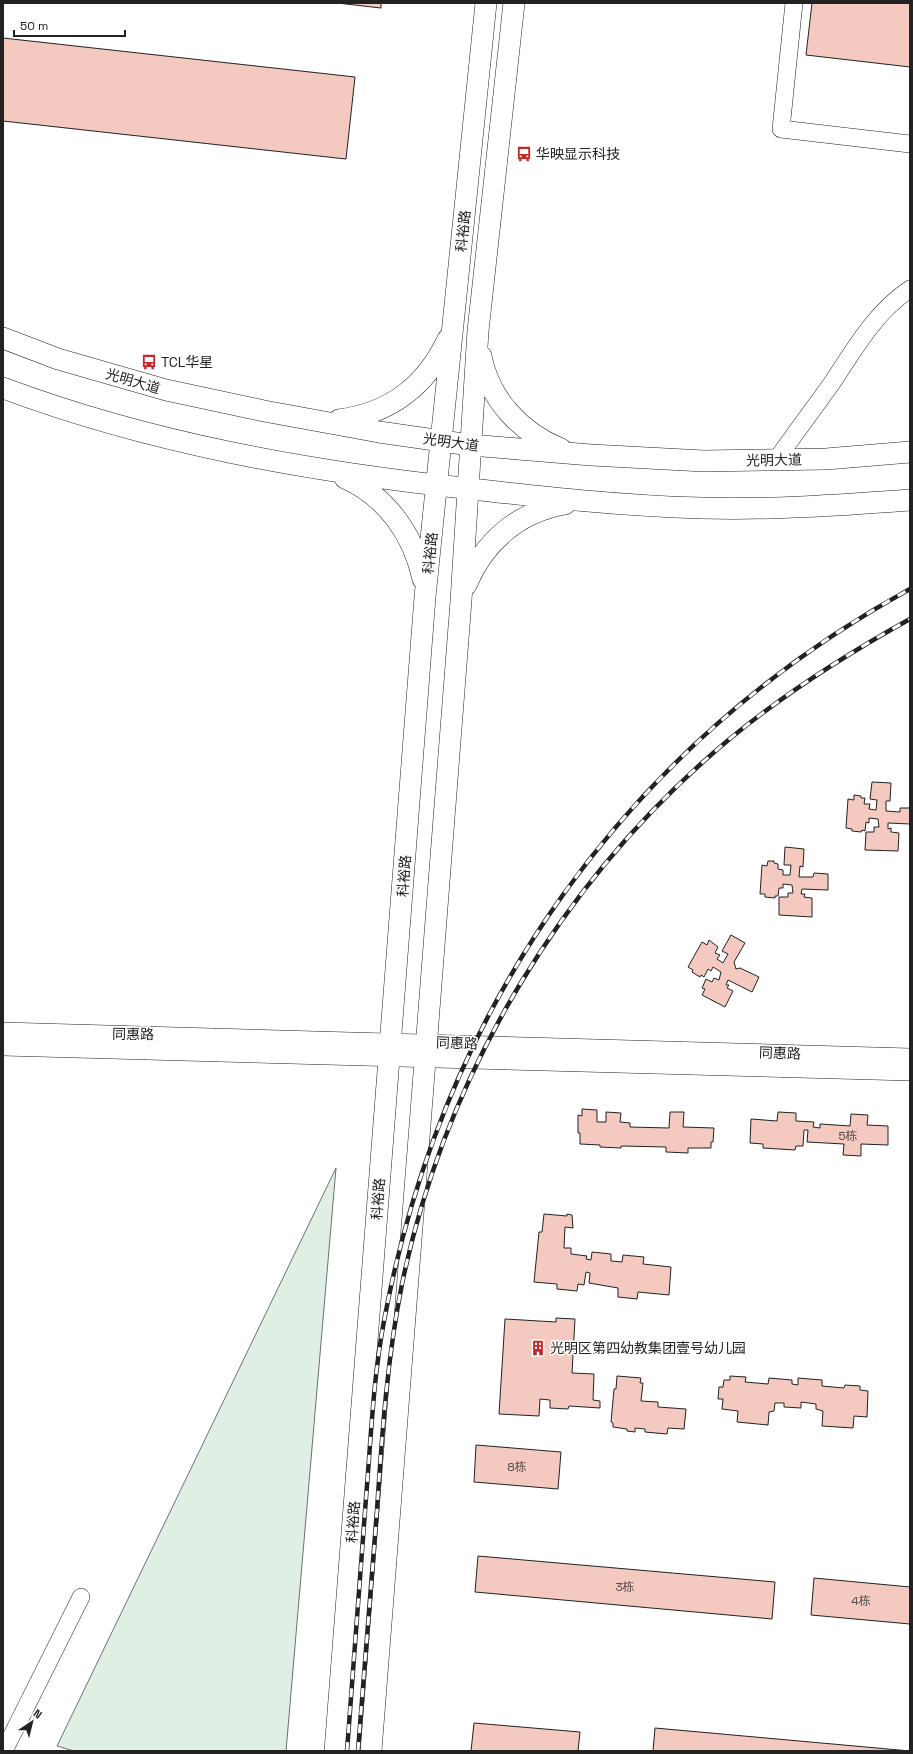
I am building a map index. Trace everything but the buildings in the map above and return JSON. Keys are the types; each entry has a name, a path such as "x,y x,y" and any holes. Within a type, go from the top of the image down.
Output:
{"main road":[{"name":"科裕路","path":"336,1751 425,597 486,3"},
{"name":"科裕路","path":"371,1751 461,601 478,331 514,3"},
{"path":"321,421 354,418 386,407 400,399 412,389 433,366 448,339 453,324"},
{"path":"478,331 479,346 486,375 492,389 510,414 527,430 546,442 560,448 591,456"},
{"name":"光明大道","path":"3,338 58,359 166,390 321,421 470,445 591,456 704,461 826,459 910,452"},
{"path":"3,388 44,403 155,436 372,478 587,502 704,508 828,506 910,500"},
{"path":"315,468 331,472 361,486 374,496 394,516 407,534 420,564 425,597"},
{"path":"461,601 472,571 489,545 500,534 526,516 541,510 572,503 587,502"}],"street":[{"path":"794,3 781,129 910,144"},
{"path":"776,460 876,319 892,303 910,289"},
{"name":"同惠路","path":"3,1031 390,1049 910,1057"},
{"name":"同惠路","path":"3,1047 390,1049"},
{"name":"同惠路","path":"426,1050 910,1072"},
{"path":"4,1751 81,1597"}],"green space":[{"path":"336,1168 286,1751 74,1751 57,1746"}],"railway":[{"path":"347,1751 373,1409 380,1343 412,1205 451,1095 502,991 563,894 635,805 717,724 809,652 910,589"},
{"path":"358,1751 383,1425 392,1340 402,1284 422,1205 449,1128 482,1054 521,983 566,915 616,851 672,791 732,737 774,704 840,660 910,619"}],"place":[{"name":"华映显示科技","path":"524,154"},
{"name":"TCL华星","path":"149,362"},
{"name":"光明区第四幼教集团壹号幼儿园","path":"538,1348"}]}
